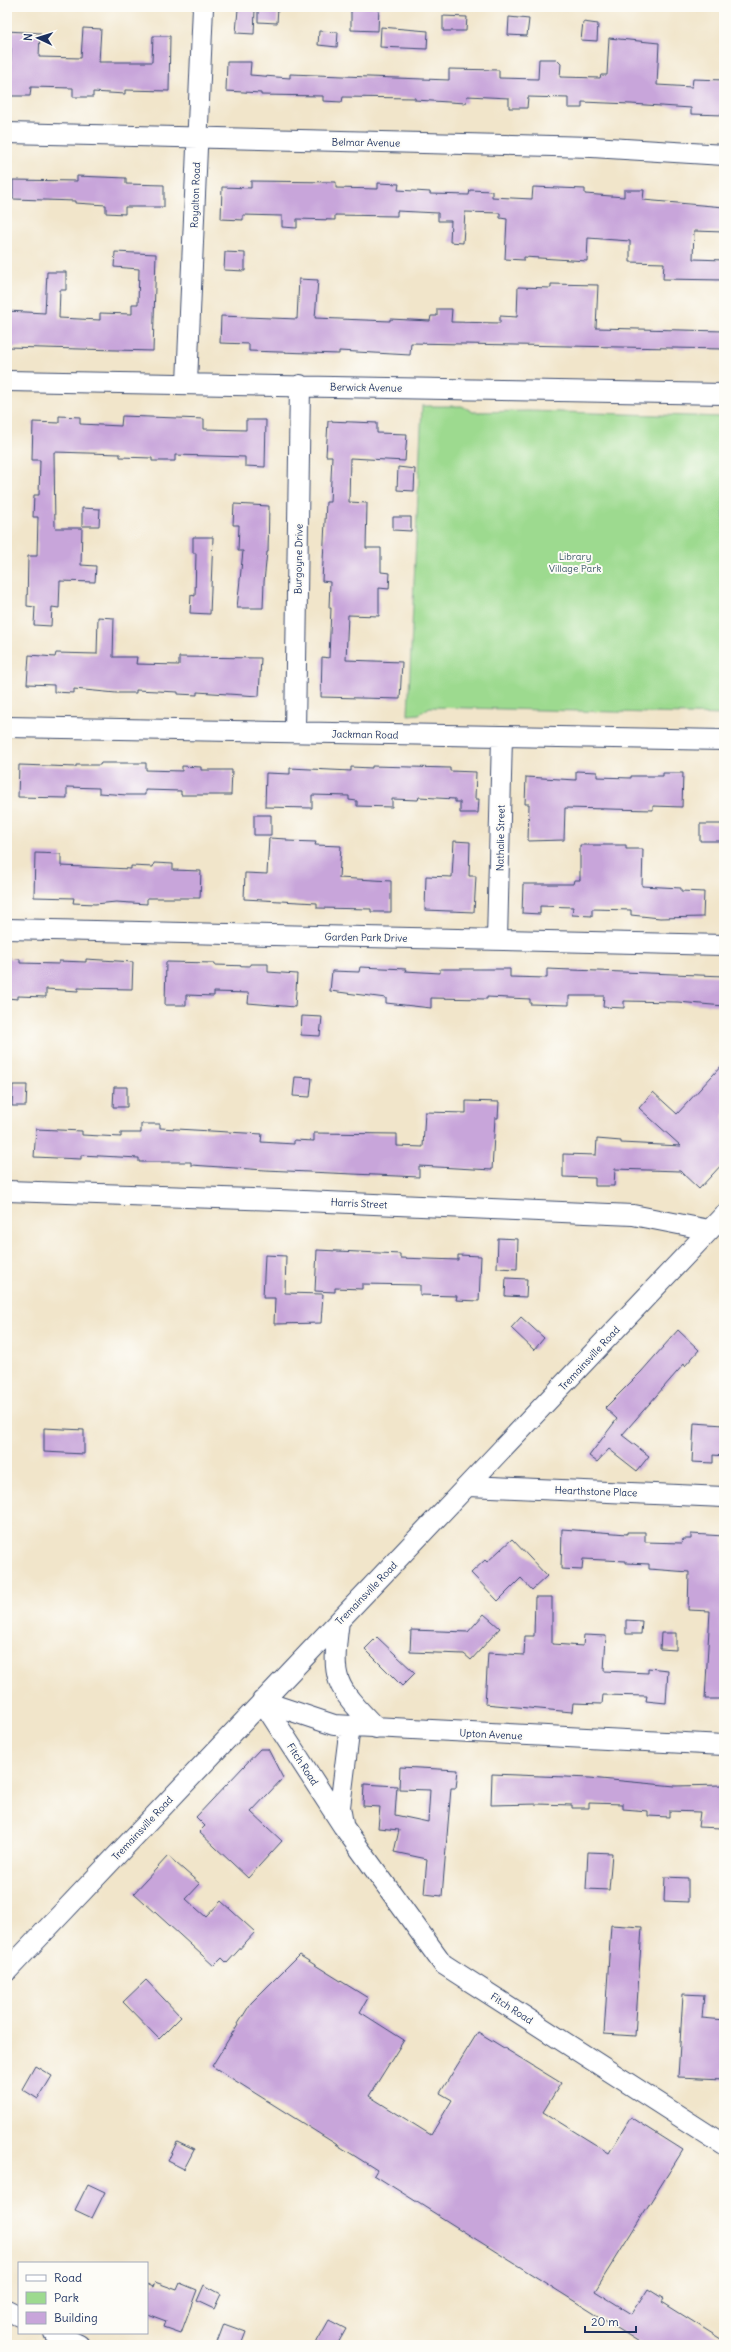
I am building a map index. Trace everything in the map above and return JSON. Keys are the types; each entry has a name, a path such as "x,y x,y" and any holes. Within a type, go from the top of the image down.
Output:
{"street":[{"name":"Royalton Road","path":"187,383 203,7"},
{"name":"Belmar Avenue","path":"7,133 592,147 724,155"},
{"name":"Berwick Avenue","path":"7,380 724,394"},
{"name":"Burgoyne Drive","path":"295,732 300,385"},
{"name":"Jackman Road","path":"7,727 724,740"},
{"name":"Nathalie Street","path":"497,940 502,736"},
{"name":"Garden Park Drive","path":"7,929 724,945"},
{"name":"Harris Street","path":"7,1190 633,1215 710,1230"},
{"name":"Tremainsville Road","path":"7,1971 724,1215"},
{"name":"Hearthstone Place","path":"468,1486 724,1496"},
{"path":"339,1621 334,1655 340,1686 349,1700 376,1728"},
{"name":"Upton Avenue","path":"262,1702 334,1725 724,1745"},
{"name":"Fitch Road","path":"262,1702 343,1826 443,1964 724,2145"},
{"name":"Fitch Road","path":"343,1826 340,1807 350,1726"},
{"path":"7,2310 18,2316"},
{"path":"56,2334 79,2345"}],"green space":[{"name":"Library Village Park","path":"422,406 462,406 473,412 528,411 724,417 724,715 430,707 419,714 408,715"}],"building":[{"path":"258,7 278,7 277,23 258,22"},
{"path":"351,7 379,7 378,31 351,30"},
{"path":"238,9 255,10 254,34 236,33"},
{"path":"443,16 467,17 466,31 443,31"},
{"path":"509,17 529,19 527,36 508,35"},
{"path":"583,22 598,24 597,41 581,40"},
{"path":"381,27 428,31 427,49 380,47"},
{"path":"83,28 101,29 99,62 152,62 153,36 170,36 169,91 125,90 125,94 93,92 93,97 73,97 73,88 31,87 30,96 10,96 11,48 7,48 7,31 40,33 39,57 81,58"},
{"path":"319,31 338,32 337,47 318,45"},
{"path":"609,38 659,43 657,85 692,87 693,79 724,80 724,115 691,114 691,108 631,104 582,102 582,108 568,108 568,98 528,97 527,108 509,108 509,98 467,96 466,103 415,100 415,98 343,97 342,102 323,101 323,96 261,95 261,93 226,91 227,62 251,62 250,75 290,78 290,74 449,80 449,69 499,70 499,78 538,79 539,59 556,59 561,64 560,77 600,78 601,75 607,75"},
{"path":"77,176 126,178 126,184 164,185 164,207 125,207 125,214 106,213 106,205 75,203 75,201 13,199 13,180 77,181"},
{"path":"251,181 336,182 336,188 378,189 378,183 399,184 398,190 430,192 430,194 469,195 470,190 492,191 492,197 532,199 533,187 585,189 585,194 624,197 624,190 644,190 643,200 724,207 724,232 694,231 693,259 724,260 724,280 663,279 664,263 630,262 630,241 588,238 587,261 524,257 524,260 505,259 507,219 500,218 500,213 465,212 463,243 450,242 451,221 438,221 438,213 397,211 397,216 335,215 335,220 297,219 297,228 282,227 282,216 243,215 243,220 221,219 222,187 251,188"},
{"path":"115,252 156,254 153,351 7,347 7,311 45,313 47,272 66,272 66,290 60,290 59,318 100,320 100,313 132,314 132,304 138,304 139,269 114,267"},
{"path":"225,252 245,253 245,271 224,270"},
{"path":"299,279 318,280 315,318 390,321 390,319 430,321 431,316 437,316 437,309 452,309 451,322 500,323 500,316 517,317 518,287 551,288 551,284 598,285 596,328 724,331 724,349 411,343 410,355 339,351 339,354 249,351 249,344 220,343 221,316 297,319"},
{"path":"59,416 80,417 80,424 121,426 122,416 204,419 204,429 246,430 246,420 266,420 265,467 245,466 245,457 175,455 175,461 152,461 152,458 120,457 120,454 54,452 55,528 82,528 81,565 96,566 95,582 60,581 59,608 52,607 51,626 34,625 35,607 27,606 28,556 37,556 38,517 33,517 34,495 39,495 40,460 32,460 33,422 59,423"},
{"path":"328,421 377,423 377,433 407,434 405,461 350,458 349,502 367,503 366,548 381,548 381,572 390,573 389,589 379,588 379,616 348,615 346,660 402,662 400,699 321,697 322,657 329,658 331,608 329,608 330,582 322,581 326,502 330,502 332,456 326,456"},
{"path":"398,467 415,469 414,491 397,490"},
{"path":"234,504 269,506 268,552 264,582 263,608 237,608 243,551 238,551 239,525 233,525"},
{"path":"82,508 100,509 99,526 82,526"},
{"path":"393,517 411,517 411,531 393,530"},
{"path":"193,537 213,537 210,614 190,613 191,595 195,596 196,553 193,553"},
{"path":"98,617 114,618 113,657 137,657 136,664 179,665 179,657 261,658 259,696 197,692 197,695 178,694 178,692 136,690 136,693 116,693 74,689 74,693 54,692 54,685 27,684 29,655 55,657 56,653 97,654"},
{"path":"101,763 146,763 146,770 182,771 182,766 201,767 201,770 232,770 231,795 181,795 181,791 145,790 145,795 127,795 99,793 99,788 67,787 67,798 18,797 19,765 76,767 76,765 100,765"},
{"path":"372,766 450,768 450,771 476,772 475,799 479,799 478,813 460,813 460,802 455,802 455,799 419,797 418,800 392,799 392,807 357,806 357,801 349,800 349,796 312,795 312,808 265,807 266,773 290,774 290,768 351,771 351,767 372,768"},
{"path":"576,771 597,772 597,777 631,778 631,776 663,776 663,773 683,773 682,807 653,806 653,810 565,808 564,840 528,841 529,804 525,804 526,777 576,780"},
{"path":"254,815 271,815 271,835 254,835"},
{"path":"700,824 724,824 724,841 700,841"},
{"path":"269,838 287,839 287,841 316,842 315,845 341,846 339,878 391,881 391,912 371,912 371,909 317,908 317,903 244,899 245,873 267,874"},
{"path":"454,841 470,842 469,876 476,876 474,912 425,910 426,876 452,877"},
{"path":"580,845 626,845 626,849 643,849 642,886 681,888 681,891 704,892 703,917 660,918 631,915 631,910 592,909 592,916 572,915 573,907 540,906 540,914 522,913 523,884 573,884 574,880 580,880"},
{"path":"35,853 61,854 61,866 131,869 131,866 153,867 154,863 173,864 173,870 201,871 200,898 147,898 147,904 116,902 95,904 73,903 74,898 34,897"},
{"path":"7,958 20,959 20,963 59,964 59,961 86,962 86,959 133,962 132,989 78,988 78,991 46,989 46,997 18,996 18,999 7,998"},
{"path":"166,962 215,963 215,965 250,966 250,964 268,964 268,972 297,974 295,1007 248,1003 249,993 214,992 214,996 186,995 186,1005 165,1005"},
{"path":"360,967 406,969 405,971 440,973 440,969 510,969 510,977 547,978 547,969 724,976 724,1006 678,1002 624,1001 624,1008 603,1007 604,996 569,996 569,1005 530,1004 530,999 487,997 487,999 431,998 431,1008 386,1003 386,998 330,991 332,971 359,972"},
{"path":"302,1016 322,1017 320,1036 301,1035"},
{"path":"724,1063 724,1162 699,1189 680,1171 615,1169 614,1186 595,1186 595,1178 563,1177 563,1154 596,1155 597,1139 621,1141 621,1143 681,1146 639,1108 653,1092 677,1114"},
{"path":"295,1077 312,1078 310,1097 293,1096"},
{"path":"13,1085 27,1085 26,1106 12,1106"},
{"path":"114,1087 127,1087 127,1107 113,1107"},
{"path":"466,1101 499,1102 498,1118 495,1118 492,1170 419,1166 419,1177 265,1170 191,1165 191,1162 139,1162 139,1158 81,1155 81,1159 34,1157 36,1129 82,1131 82,1135 121,1137 121,1133 141,1133 141,1124 160,1124 160,1128 262,1134 261,1142 294,1144 294,1140 314,1141 314,1133 397,1134 397,1146 423,1147 425,1112 466,1113"},
{"path":"498,1238 518,1239 517,1269 497,1268"},
{"path":"317,1250 400,1254 400,1258 458,1260 458,1255 481,1256 479,1301 456,1300 457,1296 420,1295 420,1285 362,1284 362,1289 335,1288 335,1292 315,1291"},
{"path":"265,1255 286,1256 285,1293 323,1294 321,1323 274,1324 275,1298 263,1298"},
{"path":"506,1278 527,1279 526,1297 505,1296"},
{"path":"521,1317 544,1338 534,1350 511,1328"},
{"path":"678,1330 699,1350 685,1366 684,1364 622,1435 649,1456 637,1471 609,1449 597,1462 589,1456 617,1419 605,1408 641,1372"},
{"path":"694,1423 724,1425 724,1456 713,1455 713,1463 692,1462"},
{"path":"44,1428 84,1430 84,1454 44,1452"},
{"path":"562,1529 627,1534 627,1532 645,1532 645,1542 682,1543 683,1539 691,1539 691,1534 724,1536 724,1699 705,1699 710,1611 688,1610 689,1572 649,1569 649,1564 626,1563 626,1561 583,1559 582,1570 561,1569"},
{"path":"512,1539 547,1576 532,1590 521,1578 498,1601 471,1573 485,1560 487,1562"},
{"path":"535,1597 552,1597 552,1644 583,1646 584,1635 606,1636 604,1671 648,1673 648,1668 668,1670 666,1703 646,1701 647,1696 603,1695 602,1704 573,1703 572,1712 485,1704 488,1653 524,1655 525,1636 534,1636"},
{"path":"484,1614 500,1628 471,1660 464,1654 410,1652 411,1630 468,1632"},
{"path":"626,1620 642,1621 641,1634 626,1634"},
{"path":"661,1633 676,1633 676,1650 660,1649"},
{"path":"377,1637 415,1673 402,1686 365,1649"},
{"path":"260,1749 268,1749 283,1778 251,1812 282,1841 248,1878 199,1832 205,1826 196,1817"},
{"path":"400,1767 458,1770 456,1788 451,1788 442,1896 424,1894 427,1859 394,1852 399,1830 378,1828 380,1807 363,1806 364,1784 397,1786 395,1815 428,1822 430,1790 399,1789"},
{"path":"492,1774 590,1778 675,1786 724,1785 721,1828 698,1827 700,1812 669,1811 669,1817 648,1816 648,1811 623,1809 623,1804 589,1803 589,1808 572,1808 572,1805 491,1805"},
{"path":"588,1852 612,1853 609,1890 586,1889"},
{"path":"168,1856 200,1884 186,1899 206,1917 221,1901 255,1932 227,1963 222,1958 214,1966 134,1893"},
{"path":"665,1877 688,1878 688,1902 664,1901"},
{"path":"611,1925 642,1927 635,2036 604,2034"},
{"path":"299,1955 368,1998 360,2012 404,2040 369,2096 431,2135 452,2100 440,2093 478,2032 561,2083 543,2112 609,2153 631,2117 683,2150 595,2291 632,2314 648,2289 664,2299 662,2302 724,2341 724,2345 644,2345 374,2175 377,2170 212,2066 251,2003"},
{"path":"146,1980 181,2017 159,2039 123,2002"},
{"path":"683,1994 704,1995 702,2018 724,2020 724,2079 678,2077"},
{"path":"35,2066 52,2076 38,2099 22,2089"},
{"path":"177,2142 194,2150 184,2169 168,2161"},
{"path":"88,2184 105,2192 92,2218 75,2210"},
{"path":"155,2282 177,2290 180,2283 197,2290 181,2333 164,2327 166,2321 148,2314 148,2284 153,2287"},
{"path":"204,2285 221,2294 214,2309 197,2301"},
{"path":"329,2320 346,2329 337,2345 315,2345"},
{"path":"224,2324 246,2332 241,2345 216,2345"}]}
